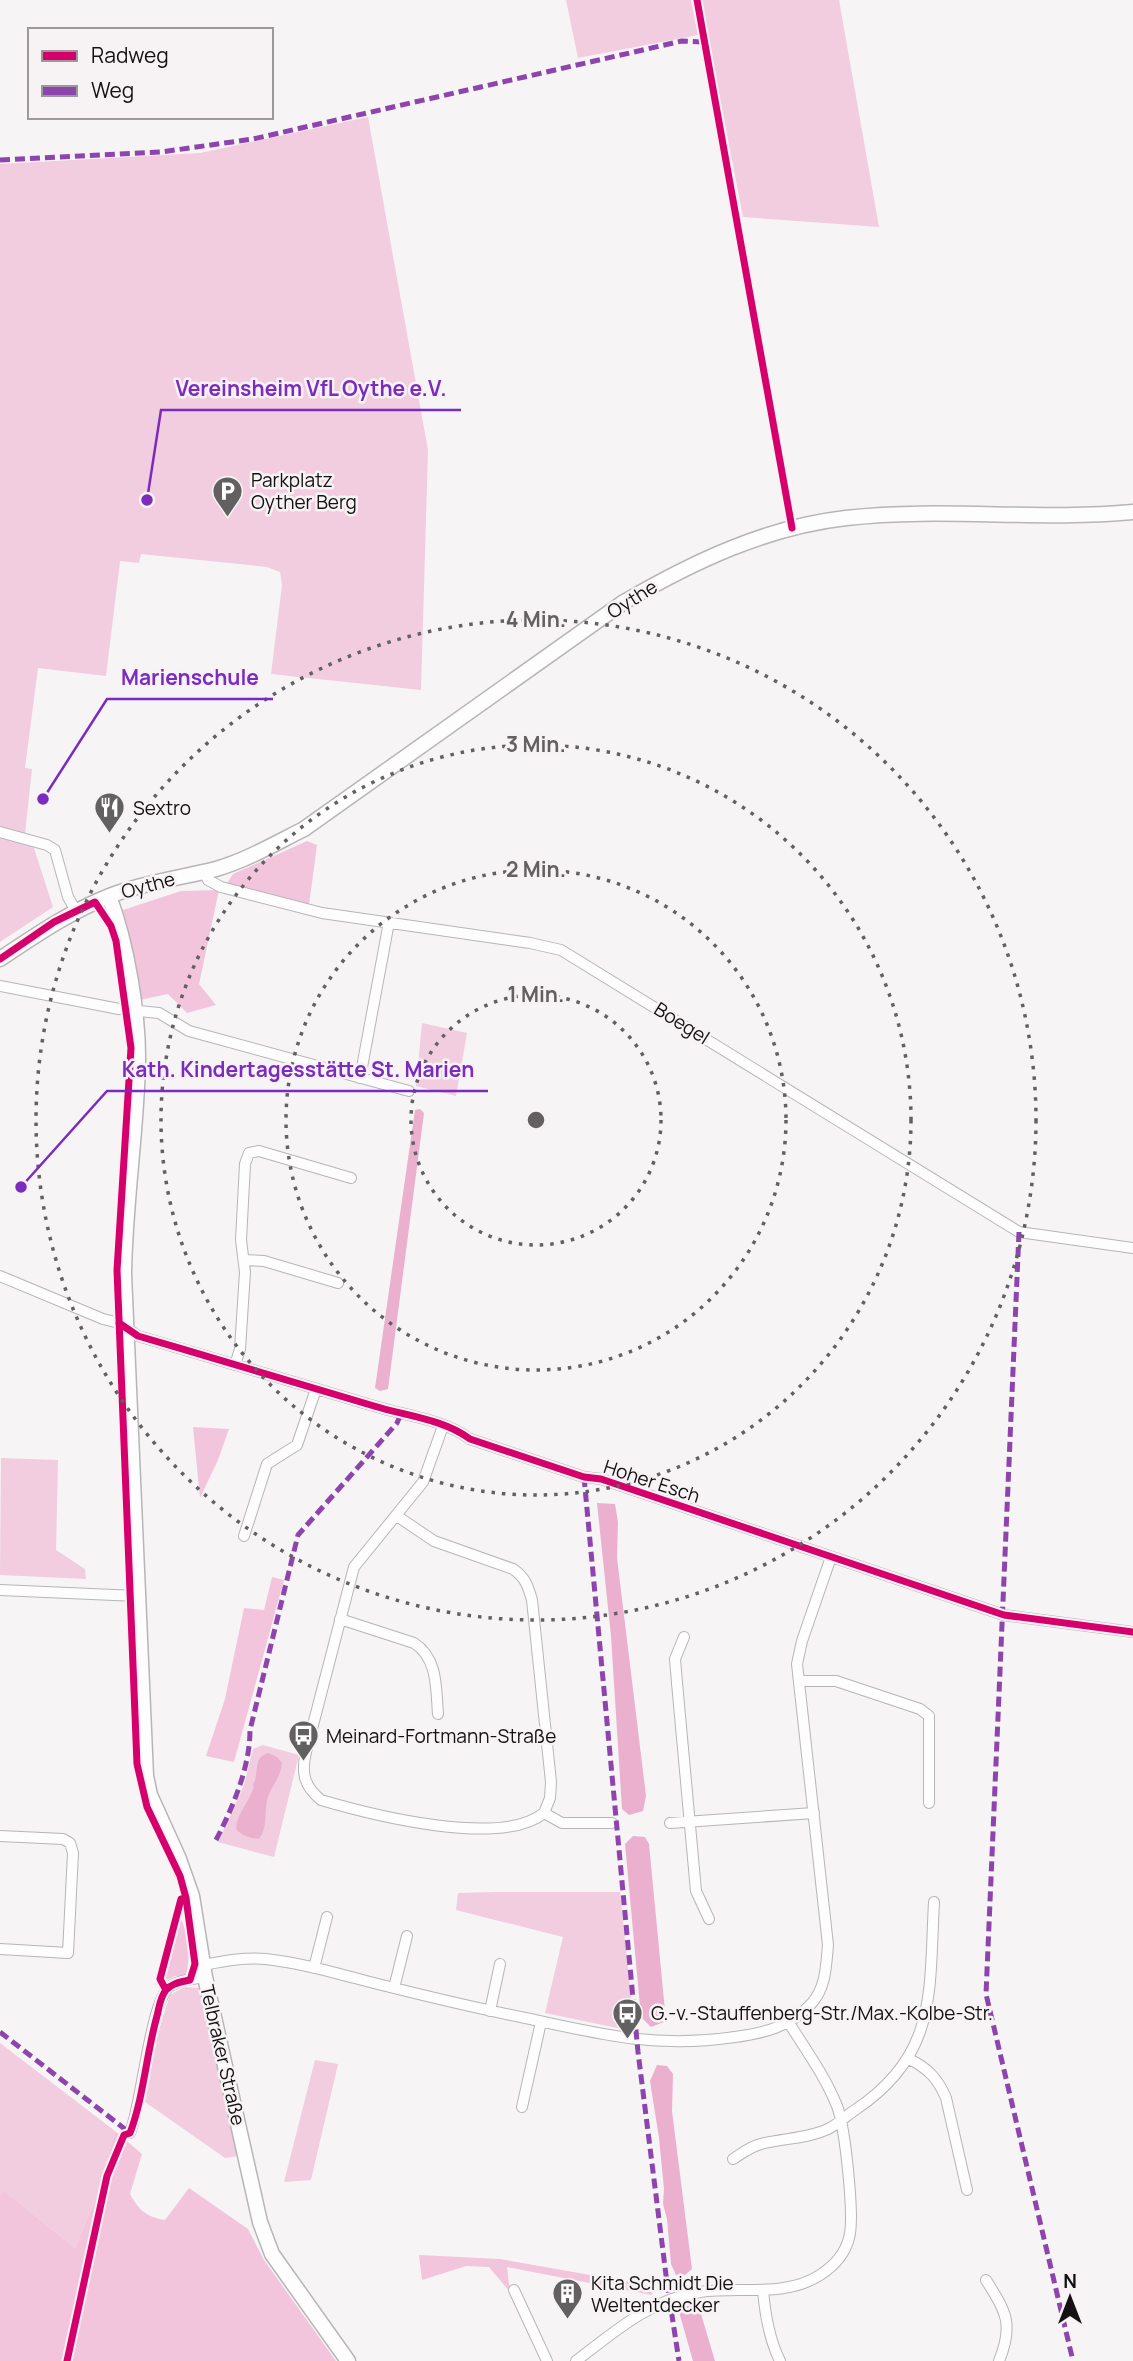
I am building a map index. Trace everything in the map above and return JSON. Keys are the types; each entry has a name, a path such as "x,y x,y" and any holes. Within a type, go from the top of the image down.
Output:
{"street":[{"name":"Oythe","path":"0,959 54,922 109,896 136,886 204,871 257,853 304,829 624,602 674,573 723,551 792,528 844,518 900,514 1066,515 1133,512"},
{"path":"0,832 47,845 55,850 68,897 76,911"},
{"name":"Boegel","path":"204,871 208,880 221,887 309,911 530,943 561,950 1019,1232 1133,1248"},
{"name":"Telbraker Straße","path":"109,896 121,931 134,1010 138,1062 125,1220 125,1329 146,1776 150,1795 188,1882 204,1971 260,2222 272,2254 348,2361"},
{"path":"360,1078 389,922"},
{"path":"0,986 159,1013 189,1031 409,1091"},
{"path":"235,1365 240,1349 244,1259 241,1240 245,1164 249,1153 260,1151 351,1178"},
{"path":"244,1259 264,1261 338,1283"},
{"name":"Hoher Esch","path":"0,1276 103,1319 119,1323 138,1336 460,1431 470,1438 583,1477 601,1479 1004,1615 1133,1632"},
{"path":"244,1536 267,1464 297,1445 316,1389"},
{"path":"397,1516 424,1536 513,1569 522,1575 528,1586 532,1600 551,1782 550,1798 544,1813 534,1822 513,1827 442,1827 321,1800 310,1791 303,1780 303,1763 354,1567 424,1482 443,1426"},
{"path":"130,2133 136,2118 147,2050 166,1990 204,1971 238,1959 266,1959 314,1968 490,2011 628,2040 666,2043 741,2036 789,2023 812,2003 826,1977 828,1945 798,1653 831,1557"},
{"path":"0,1590 137,1596"},
{"path":"340,1619 414,1643 424,1649 433,1668 438,1714"},
{"path":"684,1637 675,1659 696,1891 709,1919"},
{"path":"799,1681 836,1681 920,1709 929,1716 929,1803"},
{"path":"544,1813 562,1823 612,1823"},
{"path":"670,1823 814,1813"},
{"path":"0,1836 63,1839 70,1843 73,1853 68,1953 0,1949"},
{"path":"733,2159 759,2144 799,2138 829,2129 875,2097 893,2080 909,2059 925,2017 934,1902"},
{"path":"314,1968 327,1917"},
{"path":"394,1988 407,1936"},
{"path":"490,2011 500,1964"},
{"path":"522,2107 541,2022"},
{"path":"576,2361 637,2315 669,2300 700,2292 763,2290 804,2283 819,2276 842,2255 850,2237 851,2217 844,2137 838,2108 820,2072 789,2023"},
{"path":"909,2059 922,2065 935,2076 941,2086 967,2190"},
{"path":"986,2280 1003,2307 1007,2327 1008,2341 999,2361"},
{"path":"514,2290 547,2361"},
{"path":"763,2290 765,2314 780,2361"}],"shaded area":[{"path":"566,0 691,0 698,35 578,58"},
{"path":"701,0 839,0 879,227 743,217"},
{"path":"368,117 428,450 421,690 271,674 282,585 280,572 267,567 141,554 139,563 120,561 106,676 38,668 25,768 32,769 25,834 0,826 0,164 200,153"},
{"path":"0,836 33,845 53,907 0,942"},
{"path":"307,841 317,845 309,905 226,885 233,874"},
{"path":"219,890 199,984 216,1005 187,1013 168,994 140,1000 123,910 181,891"},
{"path":"422,1023 467,1033 456,1096 416,1086"},
{"path":"420,1109 424,1113 388,1389 380,1391 375,1388 415,1110"},
{"path":"193,1427 229,1429 200,1498"},
{"path":"1,1458 58,1460 56,1550 85,1569 86,1579 0,1575"},
{"path":"597,1503 615,1504 618,1522 617,1558 646,1796 643,1811 629,1815 622,1809 611,1636"},
{"path":"272,1577 284,1580 234,1762 206,1756 225,1699 244,1608 264,1610"},
{"path":"263,1745 299,1755 274,1857 218,1842 244,1785 253,1749"},
{"path":"268,1753 282,1763 279,1776 267,1800 262,1834 259,1839 255,1839 236,1829 254,1787 258,1762"},
{"path":"633,1836 645,1837 649,1844 665,2011 664,2022 651,2027 641,2017 625,1844"},
{"path":"620,1892 633,2016 624,2017 622,2029 545,2013 563,1937 456,1910 458,1893"},
{"path":"177,1913 188,1943 186,1976 175,1976 155,1985"},
{"path":"184,1987 200,1988 239,2156 225,2158 145,2102 157,2036 170,1995"},
{"path":"0,2043 115,2131 99,2190 75,2248 5,2192 0,2196"},
{"path":"315,2060 338,2064 311,2180 284,2182"},
{"path":"657,2065 667,2066 673,2074 672,2111 692,2269 685,2275 676,2275 671,2264 663,2204 659,2138 650,2081"},
{"path":"115,2131 142,2154 130,2194 140,2208 148,2215 165,2220 189,2188 248,2229 264,2260 336,2361 0,2361 0,2196 4,2191 75,2248 99,2190"},
{"path":"419,2255 500,2259 653,2286 652,2295 507,2267 510,2292 489,2267 466,2266 422,2280"},
{"path":"698,2304 715,2361 693,2361 679,2312 683,2307"}],"marked path":[{"path":"0,160 161,152 253,139 682,41 705,42"},
{"path":"1019,1232 986,1994 1073,2361"},
{"path":"216,1840 244,1772 250,1730 298,1535 397,1423 401,1414"},
{"path":"584,1477 638,2052 679,2361"},
{"path":"0,2032 130,2133"}],"cycle path":[{"path":"697,0 792,528"},
{"path":"0,959 54,922 95,902 111,926 116,941 131,1048 117,1270 137,1764 147,1807 180,1876 186,1898 195,1964 190,1980 171,1986 161,1999 135,2119 130,2133 124,2135 107,2176 67,2361"},
{"path":"119,1323 138,1336 436,1422 470,1439 584,1477 601,1479 1004,1615 1133,1632"},
{"path":"166,1990 160,1979 181,1899"}],"place":[{"name":"Vereinsheim VfL Oythe e.V.","path":"147,500"},
{"name":"Parkplatz Oyther Berg","path":"228,518"},
{"name":"Marienschule","path":"43,799"},
{"name":"Sextro","path":"110,835"},
{"name":"Kath. Kindertagesstätte St. Marien","path":"21,1187"},
{"name":"Meinard-Fortmann-Straße","path":"303,1763"},
{"name":"G.-v.-Stauffenberg-Str./Max.-Kolbe-Str.","path":"628,2040"},
{"name":"Kita Schmidt Die Weltentdecker","path":"568,2321"}]}
